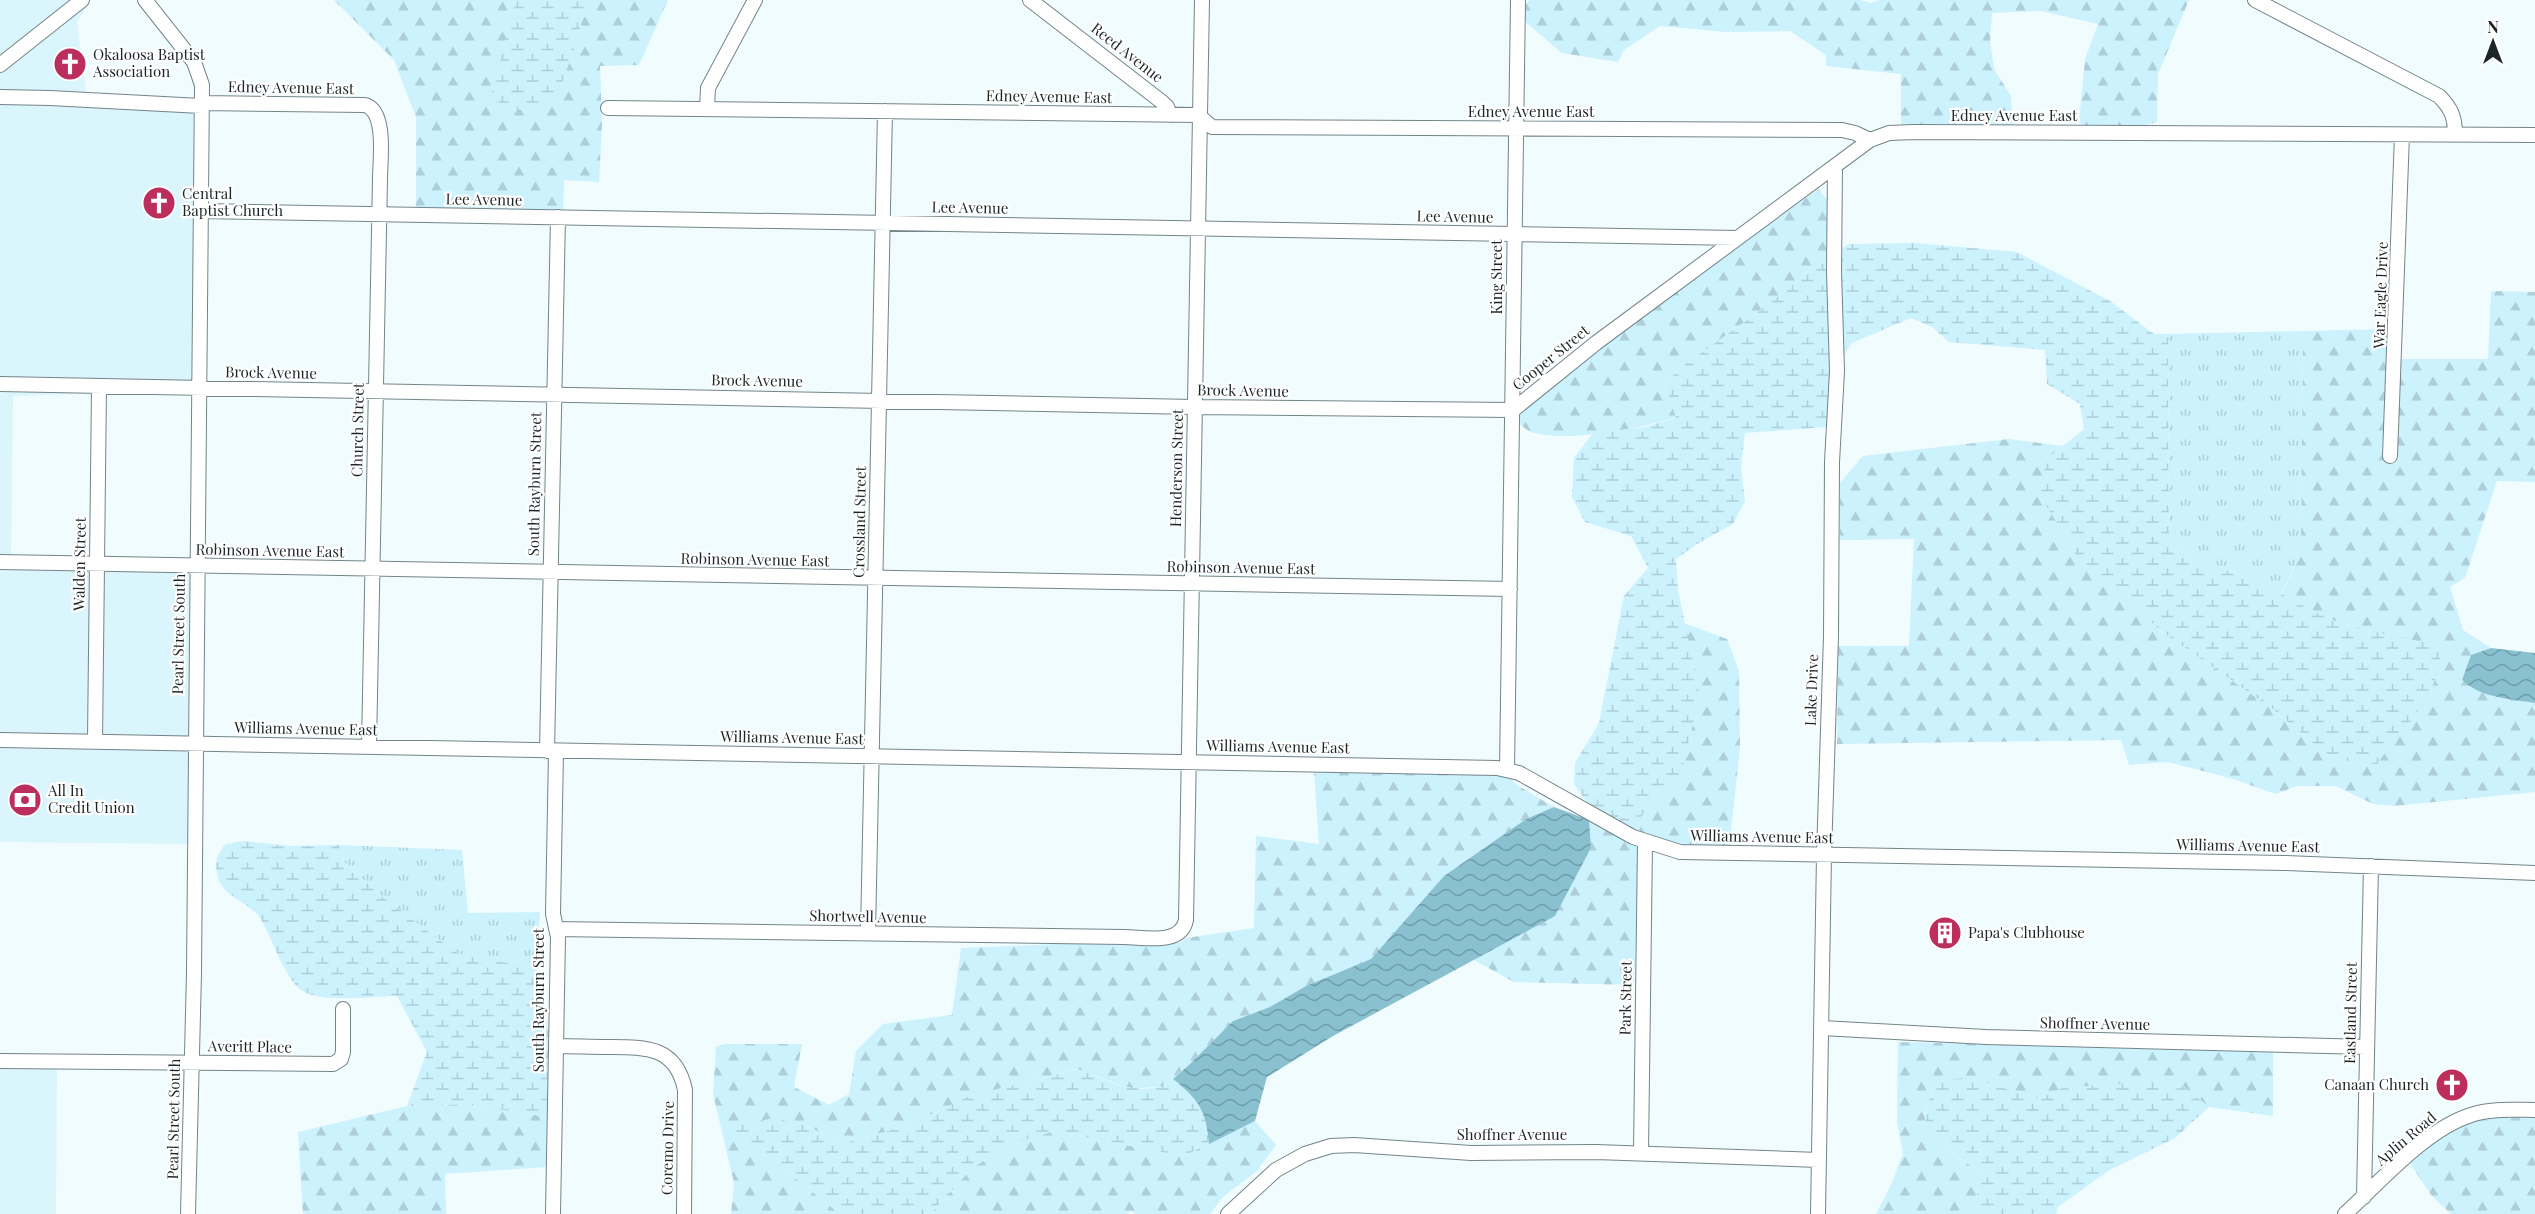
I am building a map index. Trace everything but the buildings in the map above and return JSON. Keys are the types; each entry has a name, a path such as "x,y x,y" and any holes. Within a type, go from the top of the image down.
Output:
{"street":[{"path":"0,65 82,0"},
{"name":"Pearl Street South","path":"145,0 194,62 202,85 192,1063 188,1214"},
{"path":"708,109 708,88 755,0"},
{"name":"Reed Avenue","path":"1030,0 1162,102 1170,115"},
{"name":"Henderson Street","path":"1179,934 1186,920 1193,583 1196,229 1202,0"},
{"name":"King Street","path":"1514,410 1518,0"},
{"path":"2255,0 2439,96 2451,108 2455,121 2455,134"},
{"name":"Edney Avenue East","path":"0,97 201,104 364,105 373,109 376,114"},
{"name":"Edney Avenue East","path":"608,108 1170,115 1198,116 1212,127 1842,130 1870,140 1895,132 2535,135"},
{"name":"Crossland Street","path":"868,933 885,111"},
{"name":"Church Street","path":"369,747 380,124 376,114"},
{"name":"War Eagle Drive","path":"2390,456 2402,135"},
{"name":"Cooper Street","path":"1507,770 1514,410 1596,343 1870,140"},
{"name":"Lake Drive","path":"1818,1214 1824,855 1831,636 1832,462 1837,371 1834,272 1835,166"},
{"name":"Lee Avenue","path":"201,211 1738,238"},
{"name":"South Rayburn Street","path":"553,1214 558,937 553,914 550,573 558,218"},
{"name":"Brock Avenue","path":"0,384 1514,410"},
{"name":"Walden Street","path":"95,741 99,387"},
{"name":"Robinson Avenue East","path":"0,562 1510,589"},
{"name":"Williams Avenue East","path":"0,740 873,755 1507,770 1519,773 1645,843 1695,854 2371,866 2535,873"},
{"name":"Park Street","path":"1641,1154 1645,843"},
{"name":"Eastland Street","path":"2364,1197 2371,866"},
{"name":"Shortwell Avenue","path":"556,929 1124,937 1174,937 1179,934"},
{"name":"Averitt Place","path":"0,1060 333,1064 341,1059 343,1052 343,1009"},
{"name":"Shoffner Avenue","path":"1822,1028 1986,1037 2367,1047"},
{"name":"Coremo Drive","path":"556,1046 648,1048 668,1058 675,1065 680,1072 685,1090 684,1214"},
{"name":"Aplin Road","path":"2345,1214 2428,1138 2453,1122 2492,1110 2535,1110"},
{"name":"Shoffner Avenue","path":"1228,1214 1276,1170 1305,1154 1331,1146 1354,1145 1472,1153 1641,1154 1819,1161"}],"shaded area":[{"path":"0,0 72,0 0,58"},
{"path":"90,2 77,22 86,93 0,91 0,73"},
{"path":"0,104 50,104 195,112 193,382 0,378"},
{"path":"0,390 94,393 13,396 11,556 0,555"},
{"path":"0,568 91,570 89,735 0,734"},
{"path":"102,571 190,572 189,737 100,735"},
{"path":"0,746 189,750 189,844 0,842"},
{"path":"0,1067 57,1068 56,1214 0,1214"}],"green space":[{"path":"334,0 516,0 514,9 578,38 586,0 668,0 639,65 600,66 602,124 599,182 564,180 563,211 416,209 416,117 394,60"},
{"path":"516,0 586,0 578,38 560,89 529,113 490,99"},
{"path":"1529,0 1861,0 1870,3 1879,0 2189,0 2158,74 2157,122 2129,128 2106,128 2079,122 2085,59 2098,24 2041,11 1992,13 1990,41 1994,69 2011,96 2013,127 1901,126 1901,74 1826,66 1826,55 1790,31 1726,32 1660,26 1624,50 1618,62 1562,53 1523,20 1523,9"},
{"path":"1819,189 1830,204 1829,257 1680,368 1665,384 1676,417 1625,430 1566,436 1532,432 1518,423 1519,413 1599,348"},
{"path":"1916,243 2017,252 2110,301 2154,334 2168,334 2169,535 2193,562 2239,574 2281,594 2283,592 2284,596 2332,620 2437,645 2440,663 2430,691 2423,704 2377,764 2333,760 2274,710 2161,631 2076,555 2038,492 2048,458 2084,429 2080,404 2047,384 2045,350 1949,342 1932,327 1911,318 1852,343 1842,358 1840,250 1848,244"},
{"path":"1829,257 1832,371 1828,427 1745,433 1741,468 1745,501 1733,524 1676,559 1678,590 1700,696 1681,773 1638,820 1609,817 1589,805 1574,784 1575,763 1599,723 1624,596 1648,568 1631,536 1585,522 1572,497 1574,458 1593,433 1645,427 1676,418 1665,384 1680,368"},
{"path":"2491,291 2535,292 2535,482 2497,481 2465,578 2450,587 2463,630 2491,648 2471,655 2462,681 2493,696 2535,703 2535,792 2394,806 2373,804 2336,786 2297,786 2276,794 2230,778 2168,762 2129,765 2121,740 1837,744 1838,646 1909,646 1914,539 1840,540 1840,483 1863,456 2009,439 2063,446 2048,458 2077,555 2161,631 2274,710 2333,760 2371,631 2332,620 2284,596 2283,592 2301,554 2303,331 2391,329 2385,462 2395,463 2401,359 2488,359"},
{"path":"2303,331 2301,554 2281,594 2239,574 2193,562 2169,535 2168,334"},
{"path":"1684,623 1727,639 1739,671 1740,748 1729,848 1681,846 1646,836 1609,817 1686,635"},
{"path":"1314,771 1508,776 1517,785 1554,807 1526,819 1444,876 1371,959 1306,986 1270,1007 1233,1021 1190,1064 1164,1086 1132,1089 1077,1069 970,1096 906,1126 845,1143 806,1126 733,1138 779,1165 835,1210 835,1214 731,1214 734,1183 713,1094 716,1047 725,1044 802,1044 794,1087 829,1105 849,1094 856,1051 883,1024 952,1015 961,948 1082,943 1180,943 1186,938 1254,928 1256,836 1319,844"},
{"path":"1588,819 1640,847 1634,985 1514,982 1472,959 1555,916 1591,848"},
{"path":"243,841 291,846 339,845 344,862 385,899 457,953 536,969 549,1033 548,1117 465,1104 407,1106 427,1052 397,996 321,997 301,990 295,984 260,918 224,888 217,873 216,861 226,844"},
{"path":"339,845 462,850 468,913 540,912 536,969 457,954 385,899 344,862"},
{"path":"1898,1042 2273,1051 2273,1116 2209,1107 2179,1083 2062,1088 2039,1099 2009,1090 1933,1091 1925,1114 1930,1133 1954,1155 1980,1171 1974,1214 1876,1214 1892,1183 1903,1153 1897,1122"},
{"path":"1078,1069 1113,1083 1138,1088 1162,1085 1173,1079 1200,1107 1206,1122 1209,1144 1183,1156 1054,1131 1008,1146 972,1168 933,1211 927,1214 835,1214 835,1210 779,1165 733,1138 737,1126 773,1118 806,1126 845,1143 906,1126 970,1096"},
{"path":"1971,1078 2039,1099 2062,1088 2109,1084 2179,1083 2209,1107 2175,1138 2108,1171 2058,1207 2056,1214 1974,1214 1980,1171 1938,1142 1926,1124 1926,1109 1936,1088 1950,1079"},
{"path":"465,1104 548,1117 548,1167 445,1174 446,1214 303,1214 298,1132 407,1106"},
{"path":"2535,1116 2535,1214 2451,1214 2431,1195 2410,1163 2440,1138 2466,1124 2496,1118"},
{"path":"1255,1121 1276,1145 1257,1171 1223,1197 1210,1214 1137,1214 1130,1211 1128,1214 927,1214 933,1211 972,1168 1008,1146 1054,1131 1183,1156"}],"water":[{"path":"2491,648 2535,653 2535,703 2487,694 2462,680 2471,655"},
{"path":"1554,807 1589,820 1591,848 1555,916 1333,1036 1267,1077 1255,1121 1209,1144 1206,1122 1200,1107 1173,1079 1233,1021 1270,1007 1306,986 1371,959 1444,876 1526,819"}],"place":[{"name":"Okaloosa Baptist Association","path":"70,64"},
{"name":"Central Baptist Church","path":"159,203"},
{"name":"All In Credit Union","path":"25,800"},
{"name":"Papa's Clubhouse","path":"1945,933"},
{"name":"Canaan Church","path":"2452,1085"}]}
